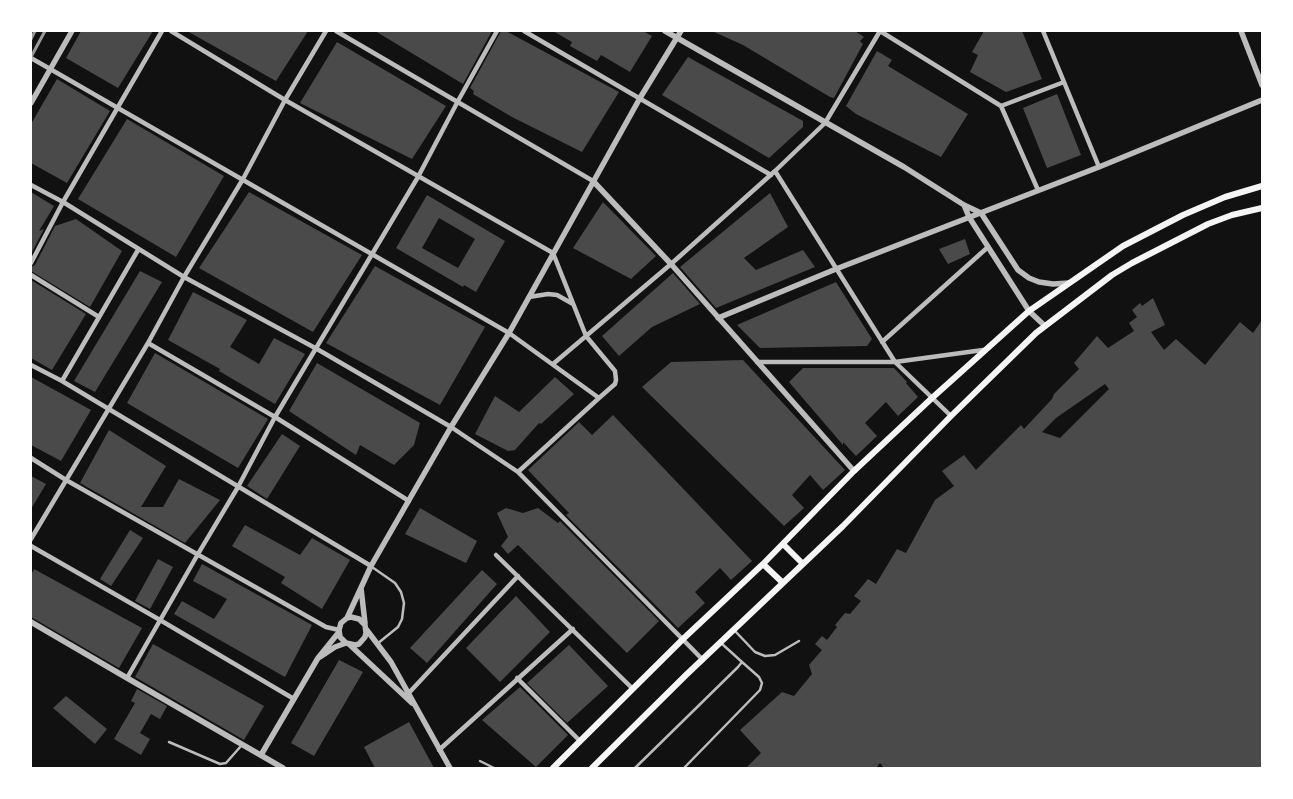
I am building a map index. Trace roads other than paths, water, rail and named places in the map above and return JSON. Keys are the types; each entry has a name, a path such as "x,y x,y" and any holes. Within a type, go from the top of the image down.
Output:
{"main road":[{"path":"553,768 683,639 763,564 854,471 983,350 1029,311 1123,246 1182,215 1225,197 1262,186"},
{"path":"592,768 843,526 951,416 1045,326 1112,275 1132,263 1208,224 1232,215 1262,208"},
{"path":"783,544 803,564"},
{"path":"763,564 783,584"}],"street":[{"path":"31,103 72,31"},
{"path":"31,263 63,202 162,31"},
{"path":"170,31 285,100 553,253 586,336 615,371 615,384 518,472"},
{"path":"31,539 148,343 326,31"},
{"path":"336,31 593,181 671,264 854,471"},
{"path":"127,678 238,487 276,417 418,176 497,31"},
{"path":"524,31 773,173 895,362 951,416"},
{"path":"665,31 904,167 964,205 981,213 1018,270 1029,278 1053,284 1068,283"},
{"path":"261,755 318,658 347,618 371,566 451,427 509,333 640,98 681,31"},
{"path":"553,364 671,264 773,173 825,123 880,31 1001,106 1038,190"},
{"path":"1043,31 1099,167"},
{"path":"1240,31 1262,85"},
{"path":"31,58 509,333 599,398"},
{"path":"1001,106 1064,82"},
{"path":"718,318 836,269 1099,167 1262,100"},
{"path":"31,185 63,202 184,278 317,349 451,427 518,472 703,660"},
{"path":"964,205 969,217 1029,311 1045,326"},
{"path":"882,342 988,247"},
{"path":"62,381 138,250"},
{"path":"31,275 99,317"},
{"path":"528,297 548,294 566,299 574,304"},
{"path":"148,343 276,417 409,501"},
{"path":"757,362 895,362 983,350"},
{"path":"31,364 371,566"},
{"path":"31,458 66,480 326,627 339,631"},
{"path":"31,546 294,699"},
{"path":"496,555 633,689"},
{"path":"407,695 518,576"},
{"path":"318,658 335,647 359,644 362,641 366,633 366,627 360,588"},
{"path":"347,618 359,619 391,662 407,695 450,768"},
{"path":"31,622 283,768"},
{"path":"440,750 573,629"},
{"path":"339,631 340,637 407,695"},
{"path":"517,678 580,741"}],"lane":[{"path":"371,566 395,584 401,592 404,604 402,619 398,627 377,644"},
{"path":"734,630 754,652 765,656 775,655 799,641"},
{"path":"684,768 760,690 762,683 759,676 721,642"},
{"path":"635,768 742,662"},
{"path":"170,742 220,764 226,762 242,744"},
{"path":"480,761 494,768"}],"railway":[{"path":"31,39 35,31"},
{"path":"31,57 45,31"}]}
